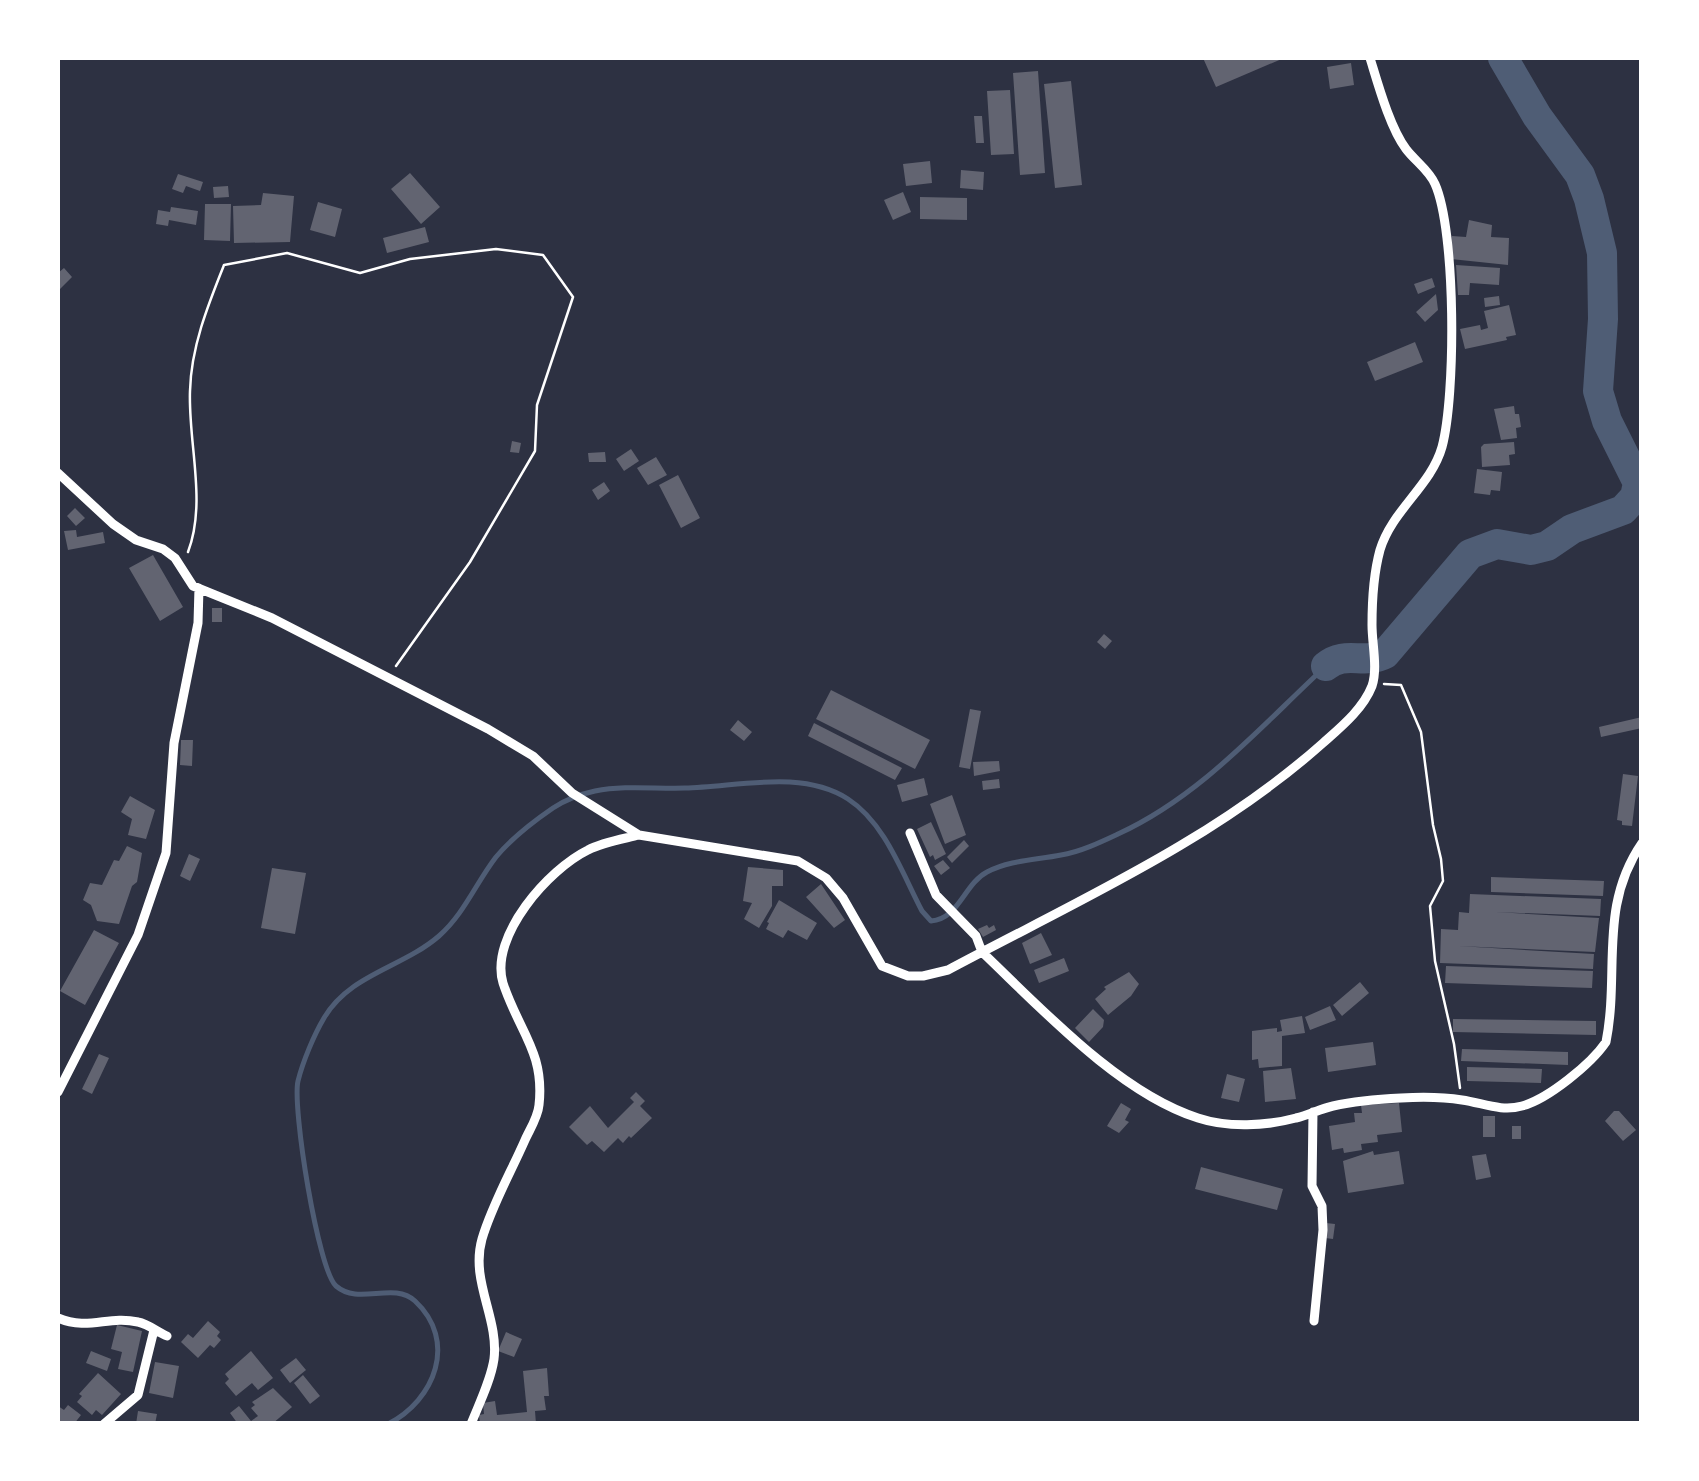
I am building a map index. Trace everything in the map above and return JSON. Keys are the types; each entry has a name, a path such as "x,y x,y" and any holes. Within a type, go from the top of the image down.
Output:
{"street":[{"path":"58,473 136,540 163,549 193,586 272,618 534,756 572,792 640,835 798,861 826,878 843,898 882,966 908,976 948,970 1174,852 1300,764 1360,707 1373,683 1372,622 1380,551 1395,516 1428,474 1441,450 1451,367 1448,242 1443,205 1433,179 1404,147 1370,58"},
{"path":"58,1092 138,934 166,853 174,743 198,623 200,588"},
{"path":"910,834 936,895 976,936 982,952 1110,1070 1196,1118 1222,1124 1268,1122 1331,1106 1404,1098 1462,1100 1491,1108 1520,1107 1543,1097 1606,1042 1614,908 1623,872 1642,843"},
{"path":"470,1424 494,1359 492,1332 478,1280 482,1240 539,1110 540,1077 533,1045 520,1025 502,979 500,958 510,928 544,883 588,850 640,835"},
{"path":"1313,1112 1312,1186 1322,1206 1314,1321"},
{"path":"58,1318 81,1326 139,1322 167,1336"},
{"path":"104,1424 138,1395 154,1330"}],"path":[{"path":"180,566 190,548 196,512 190,388 202,318 224,265 287,253 360,273 410,260 496,249 542,255 573,297 538,405 535,451 470,562 401,658 390,680"},
{"path":"1373,683 1401,685 1420,732 1443,881 1430,906 1434,961 1454,1044 1462,1100"}],"building":[{"path":"1203,58 1284,58 1216,87"},
{"path":"1351,63 1354,85 1330,89 1327,67"},
{"path":"1038,71 1045,173 1020,175 1013,73"},
{"path":"1071,81 1082,185 1055,188 1044,84"},
{"path":"1010,90 1014,154 991,155 987,91"},
{"path":"974,116 982,116 984,143 976,143"},
{"path":"930,161 932,183 906,186 903,164"},
{"path":"961,170 984,172 983,190 960,188"},
{"path":"410,173 440,207 421,224 391,189"},
{"path":"178,174 203,182 200,191 186,186 183,193 172,189"},
{"path":"228,186 229,197 214,198 213,187"},
{"path":"903,192 911,212 893,220 884,200"},
{"path":"263,193 294,196 290,242 234,243 233,206 261,205"},
{"path":"920,197 967,198 967,220 920,219"},
{"path":"318,202 342,209 335,237 310,230"},
{"path":"205,204 231,204 230,241 204,240"},
{"path":"171,207 198,211 196,225 169,220 168,226 156,224 158,210 170,212"},
{"path":"1469,220 1492,225 1491,237 1509,238 1508,265 1451,259 1452,236 1466,237"},
{"path":"425,227 429,242 387,253 383,238"},
{"path":"1456,265 1500,268 1499,285 1470,283 1469,295 1458,295"},
{"path":"64,268 72,277 58,291 58,273"},
{"path":"1432,278 1435,287 1418,294 1414,284"},
{"path":"1436,294 1438,310 1425,322 1416,312"},
{"path":"1499,296 1500,305 1485,307 1484,298"},
{"path":"1509,305 1516,335 1465,349 1460,329 1480,325 1481,330 1488,328 1484,311"},
{"path":"1415,342 1423,362 1375,381 1367,362"},
{"path":"1514,406 1521,427 1516,428 1517,438 1501,440 1494,409"},
{"path":"512,441 521,443 519,453 510,452"},
{"path":"1514,442 1515,454 1509,455 1510,465 1482,467 1484,444"},
{"path":"631,449 639,461 624,471 616,459"},
{"path":"605,452 606,462 589,462 588,453"},
{"path":"656,457 667,475 648,485 637,468"},
{"path":"1477,469 1502,472 1500,491 1491,490 1490,495 1474,493"},
{"path":"678,475 700,518 681,528 659,485"},
{"path":"604,482 610,491 598,500 592,490"},
{"path":"75,508 85,518 76,526 67,516"},
{"path":"76,530 77,537 103,532 105,543 68,550 64,531"},
{"path":"153,555 183,607 160,621 129,568"},
{"path":"212,608 222,608 222,622 212,622"},
{"path":"1104,634 1112,641 1105,649 1097,642"},
{"path":"831,690 930,740 915,769 816,719"},
{"path":"970,709 981,711 970,769 959,767"},
{"path":"1642,717 1642,728 1601,737 1599,727"},
{"path":"738,720 752,732 744,741 730,730"},
{"path":"814,723 902,768 895,780 808,736"},
{"path":"181,740 193,740 192,766 180,765"},
{"path":"999,761 1000,771 974,776 973,762"},
{"path":"1623,774 1638,776 1632,826 1617,820"},
{"path":"924,778 928,795 902,802 897,785"},
{"path":"999,779 1000,788 983,790 982,781"},
{"path":"952,795 966,835 945,844 930,804"},
{"path":"130,796 155,810 146,839 128,835 132,819 121,812"},
{"path":"931,822 946,854 935,860 917,829"},
{"path":"964,840 969,846 952,863 947,857"},
{"path":"127,846 142,853 137,882 132,886 119,924 97,921 91,905 83,900 90,883 102,885 114,860 119,861"},
{"path":"189,854 200,859 190,881 180,876"},
{"path":"943,860 950,868 941,875 934,866"},
{"path":"748,867 783,870 783,886 772,886 772,906 759,928 744,919 752,903 743,901"},
{"path":"272,868 306,873 295,934 261,928"},
{"path":"1491,877 1604,881 1603,896 1491,892"},
{"path":"821,884 845,920 834,928 806,897"},
{"path":"1470,894 1601,899 1600,916 1495,912 1599,918 1595,952 1458,946 1594,954 1593,969 1440,963 1441,929 1458,930 1459,912 1469,913"},
{"path":"779,900 817,923 807,940 788,930 783,938 766,929"},
{"path":"994,925 996,930 983,937 978,929"},
{"path":"94,930 119,943 85,1005 60,991"},
{"path":"1041,933 1052,955 1030,964 1022,943"},
{"path":"1064,958 1069,971 1039,983 1034,970"},
{"path":"1446,966 1593,971 1592,988 1445,983"},
{"path":"1129,972 1139,984 1108,1015 1095,999 1104,987"},
{"path":"1360,982 1369,993 1342,1016 1333,1005"},
{"path":"1330,1006 1336,1020 1310,1030 1305,1017"},
{"path":"1093,1009 1104,1020 1103,1027 1089,1042 1075,1028"},
{"path":"1302,1016 1305,1033 1282,1036 1282,1066 1259,1068 1258,1059 1252,1060 1252,1031 1282,1031 1280,1020"},
{"path":"1453,1019 1596,1021 1596,1035 1453,1032"},
{"path":"1373,1042 1376,1065 1328,1072 1325,1048"},
{"path":"1462,1049 1568,1052 1568,1065 1461,1061"},
{"path":"99,1054 109,1058 92,1094 82,1089"},
{"path":"1467,1067 1542,1069 1541,1083 1467,1081"},
{"path":"1291,1068 1296,1099 1265,1102 1263,1071"},
{"path":"1227,1074 1245,1079 1239,1102 1221,1098"},
{"path":"636,1092 645,1101 640,1106 652,1118 623,1143 618,1138 604,1152 592,1141 587,1145 569,1127 590,1106 608,1128 634,1102 630,1098"},
{"path":"1121,1103 1131,1109 1125,1120 1129,1122 1119,1133 1107,1126"},
{"path":"1399,1103 1402,1132 1377,1135 1378,1142 1361,1144 1362,1150 1332,1150 1329,1126 1355,1122 1354,1113 1362,1113 1361,1105"},
{"path":"1619,1111 1636,1130 1623,1141 1605,1121"},
{"path":"1483,1116 1495,1116 1495,1137 1483,1137"},
{"path":"1512,1126 1521,1126 1521,1139 1512,1139"},
{"path":"1373,1151 1374,1155 1399,1151 1404,1184 1348,1193 1343,1161"},
{"path":"1486,1154 1491,1177 1476,1180 1472,1156"},
{"path":"1201,1167 1283,1189 1277,1210 1195,1189"},
{"path":"1326,1223 1335,1224 1333,1239 1325,1238"},
{"path":"208,1321 220,1332 217,1336 221,1340 198,1358 181,1342 188,1334 193,1338"},
{"path":"117,1325 142,1331 133,1372 118,1369 122,1352 111,1349"},
{"path":"506,1332 522,1339 514,1357 498,1351"},
{"path":"91,1351 111,1359 107,1371 86,1363"},
{"path":"251,1351 273,1378 258,1390 252,1383 236,1396 225,1383 229,1379 225,1374"},
{"path":"296,1358 306,1370 290,1383 280,1370"},
{"path":"155,1362 179,1366 173,1398 149,1393"},
{"path":"547,1368 549,1396 544,1396 546,1410 535,1411 536,1424 480,1424 483,1403 495,1401 497,1415 527,1412 523,1371"},
{"path":"98,1373 121,1394 102,1415 96,1410 92,1415 77,1402 82,1396 79,1394"},
{"path":"303,1375 320,1396 310,1404 294,1383"},
{"path":"273,1388 292,1407 272,1424 238,1424 230,1413 239,1406 251,1421 258,1416 251,1408 255,1405 252,1402"},
{"path":"68,1405 81,1415 74,1424 58,1424 58,1406 64,1410"},
{"path":"138,1411 157,1414 155,1424 136,1424"}],"waterway":[{"path":"1326,666 1340,659 1385,654 1470,554 1497,544 1531,550 1547,546 1572,529 1623,510 1635,497 1638,483 1607,421 1598,391 1602,253 1589,199 1580,175 1537,116 1503,58"},
{"path":"388,1424 418,1400 429,1385 438,1351 436,1334 428,1317 406,1295 345,1292 329,1274 308,1187 298,1081 316,1032 335,1003 362,981 439,936 463,908 496,857 531,824 568,800 606,789 768,782 810,784 848,799 872,821 931,921 941,919 955,908 972,884 987,872 1090,846 1176,800 1229,758 1326,666"}]}
